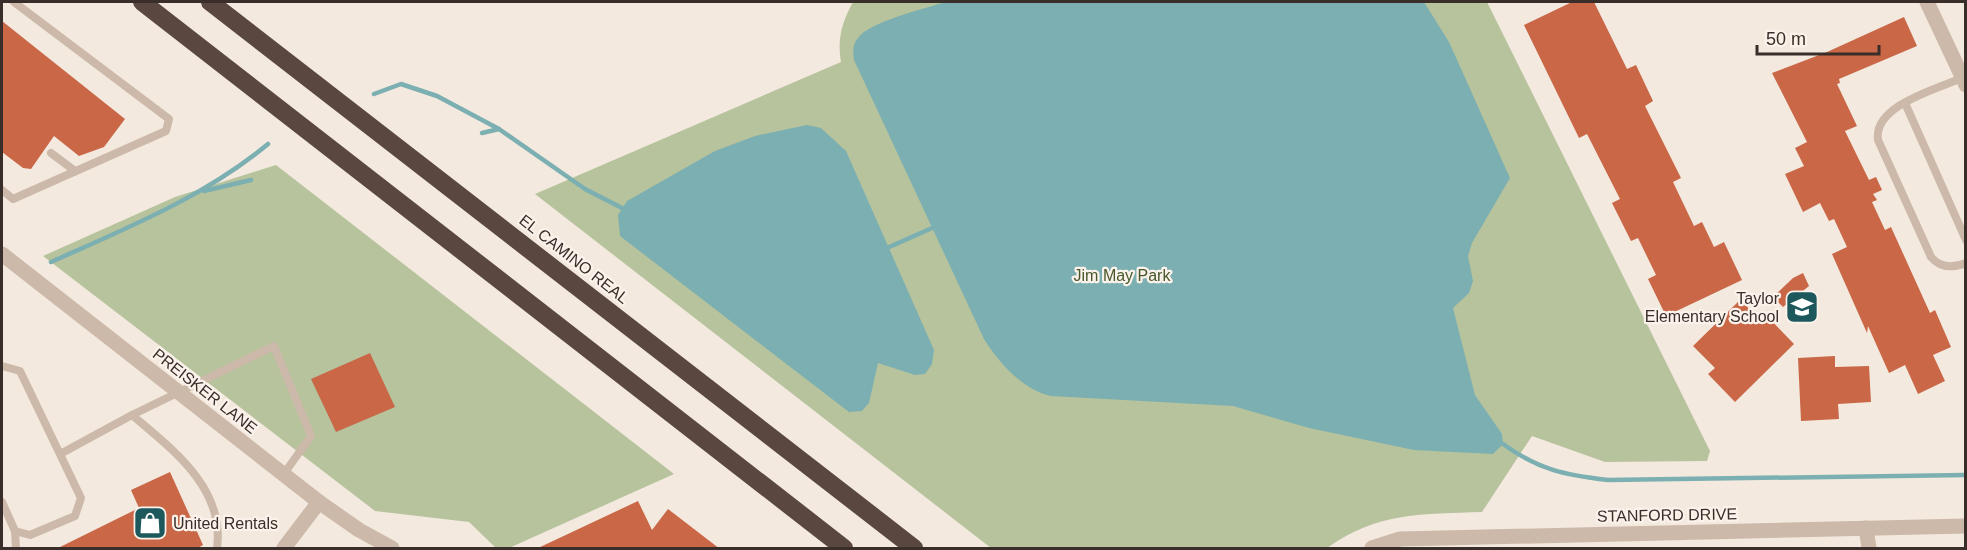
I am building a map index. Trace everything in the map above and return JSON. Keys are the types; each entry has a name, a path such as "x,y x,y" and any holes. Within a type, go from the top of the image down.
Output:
{"highway":[{"path":"142,2 844,549"},
{"name":"EL CAMINO REAL","path":"210,2 914,549"}],"street":[{"path":"1927,2 1964,80"},
{"name":"PREISKER LANE","path":"2,254 283,475 359,530 392,549"},
{"path":"284,549 319,502"},
{"name":"STANFORD DRIVE","path":"1372,549 1400,539 1458,543 1965,526"},
{"path":"1866,528 1869,549"}],"lane":[{"path":"2,190 13,199 166,130 169,119 14,2"},
{"path":"1964,80 1905,103 1881,119 1876,131 1931,257 1939,265 1950,267 1965,263"},
{"path":"1905,103 1965,240"},
{"path":"51,153 75,171"},
{"path":"62,453 176,392 274,345 312,436 283,475"},
{"path":"2,366 20,371 62,453 81,498 75,516 30,535 15,531"},
{"path":"132,415 183,459 198,476 216,514 220,530 217,549"},
{"path":"2,502 15,531 16,549"}],"green space":[{"name":"Jim May Park","path":"853,2 1487,2 1710,451 1707,461 1605,462 1532,436 1482,512 1440,513 1382,521 1364,527 1327,548 991,548 535,194 841,62 841,31"},
{"path":"276,165 674,474 509,548 496,548 469,522 375,511 43,256 175,197"}],"water":[{"path":"946,2 1424,2 1449,42 1510,178 1472,243 1468,256 1473,281 1469,293 1453,308 1475,395 1502,434 1503,444 1493,454 1414,450 1309,428 1233,406 1051,396 1021,382 1004,366 984,339 854,60 855,43 864,32 899,16"},
{"path":"807,125 821,128 846,151 934,350 932,364 925,374 915,375 878,363 869,403 862,411 849,412 620,236 618,215 627,201 715,151 755,136"}],"building":[{"path":"1572,2 1594,2 1627,69 1636,65 1653,101 1645,106 1681,178 1673,182 1694,226 1702,222 1714,247 1724,242 1742,280 1666,316 1648,279 1656,275 1638,238 1631,241 1612,203 1620,199 1587,134 1579,138 1524,25"},
{"path":"1904,17 1917,46 1839,79 1840,83 1837,84 1857,126 1845,131 1869,180 1876,177 1882,190 1873,194 1877,200 1872,202 1885,230 1891,227 1930,313 1935,310 1951,347 1933,355 1945,381 1918,394 1905,365 1889,373 1868,326 1867,333 1832,254 1847,247 1834,219 1829,221 1820,203 1803,212 1785,174 1804,166 1795,148 1807,142 1772,73 1827,52"},
{"path":"2,21 125,119 104,147 79,156 54,136 31,169 23,168 2,152"},
{"path":"1803,273 1809,286 1783,307 1773,297 1793,278"},
{"path":"1740,300 1762,321 1767,316 1794,344 1735,402 1708,374 1715,368 1693,346"},
{"path":"370,353 395,407 336,432 311,379"},
{"path":"1835,356 1835,367 1869,366 1871,402 1838,404 1839,419 1801,421 1798,358"},
{"name":"United Rentals","path":"170,472 203,545 196,549 56,549 139,508 131,490"},
{"path":"638,501 652,530 668,509 720,549 536,549"}],"waterway":[{"path":"374,94 401,84 437,96 499,129 585,189 622,208"},
{"path":"482,133 499,129"},
{"path":"51,262 136,224 191,196 218,180 268,144"},
{"path":"204,191 251,180"},
{"path":"887,248 932,228"},
{"path":"1503,444 1529,460 1553,470 1608,480 1966,475"}],"place":[{"name":"Taylor Elementary School","path":"1802,307"},
{"name":"United Rentals","path":"150,523"}]}
